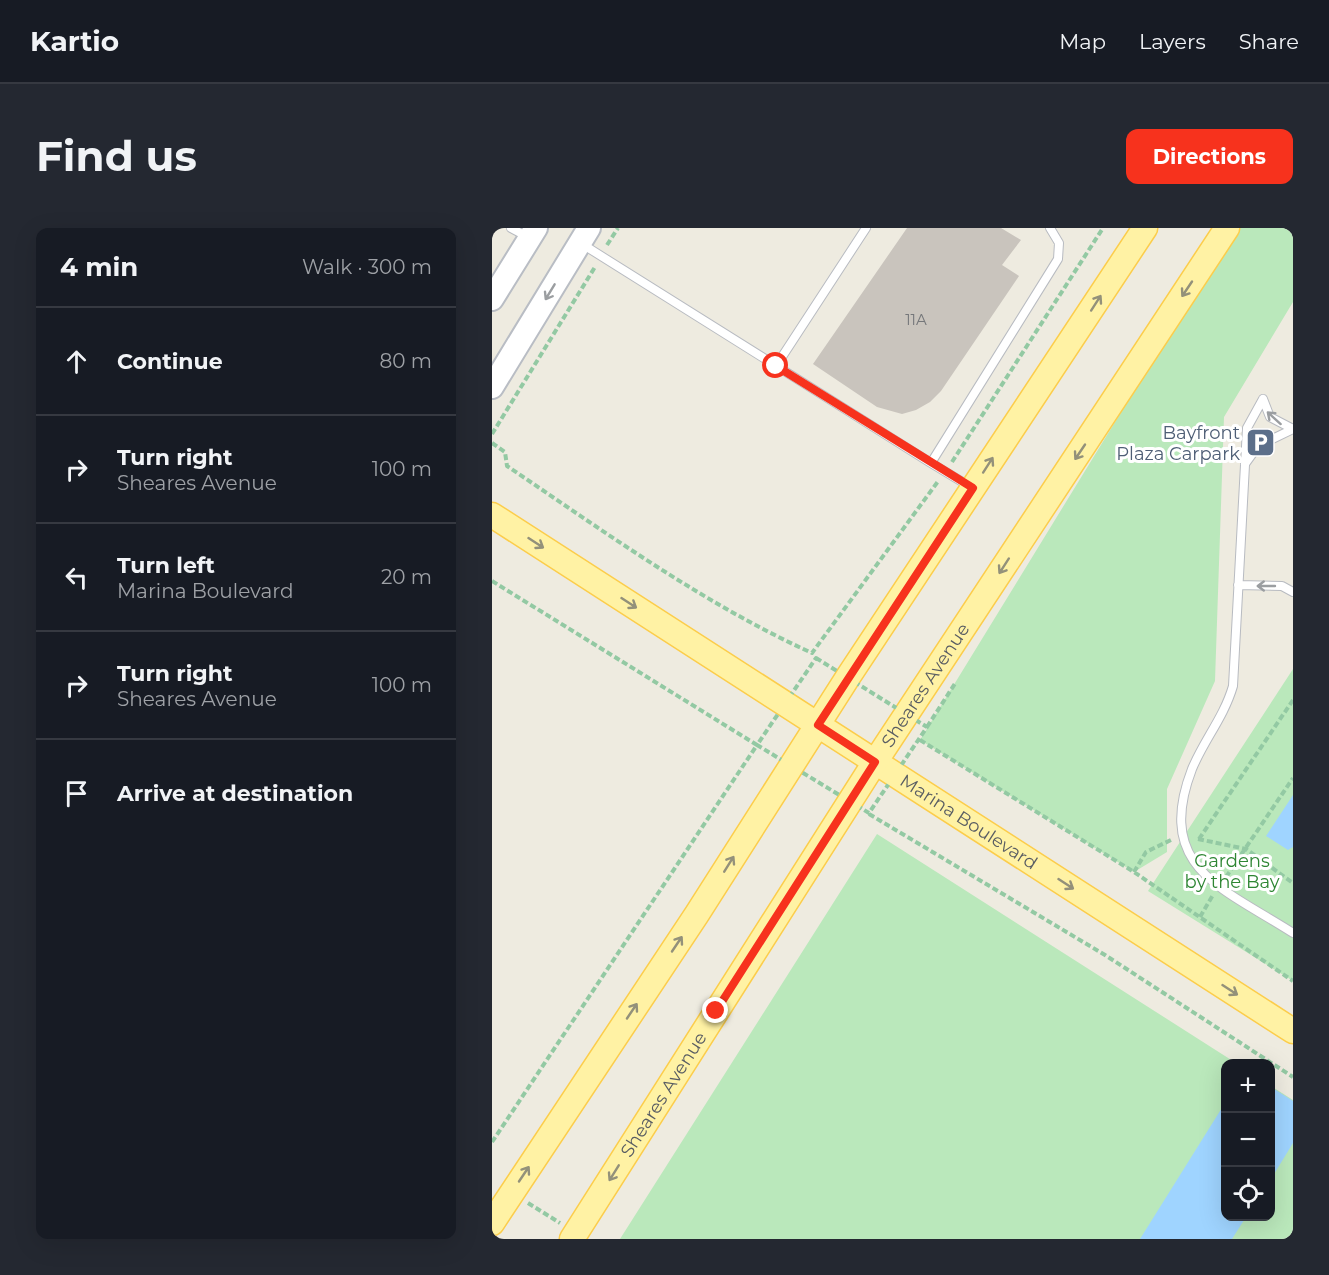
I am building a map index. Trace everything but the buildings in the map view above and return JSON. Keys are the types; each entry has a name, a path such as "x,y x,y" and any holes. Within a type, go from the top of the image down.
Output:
{"main road":[{"path":"492,1223 698,914 818,725 1145,228"},
{"name":"Sheares Avenue","path":"574,1236 875,762 1227,228"},
{"path":"492,299 525,231"},
{"path":"492,387 585,235"},
{"name":"Marina Boulevard","path":"492,515 1293,1031"},
{"path":"492,1233 502,1239"}],"lane":[{"path":"776,366 866,228"},
{"path":"931,463 1058,259 1059,243 1050,228"},
{"path":"585,235 601,257 973,488"},
{"path":"1293,429 1270,417 1263,399 1249,421 1233,686 1220,720 1193,767 1182,805 1182,838 1197,869 1293,933"},
{"path":"1245,464 1258,446 1293,429"},
{"path":"1238,585 1282,586 1293,592"}],"path":[{"path":"492,434 618,228"},
{"path":"492,443 505,452 507,466 599,528 749,621 812,653"},
{"path":"492,581 757,746 492,1142"},
{"path":"1198,839 1293,700"},
{"path":"920,740 1134,872 1293,981"},
{"path":"1200,917 1219,885 1293,778"},
{"path":"863,823 869,813 1105,955 1293,1077"},
{"path":"1134,872 1146,852 1167,840 1198,839 1246,849 1293,883"},
{"path":"512,1193 574,1236"}],"green space":[{"path":"1234,228 1293,228 1293,302 1224,417 1215,681 1167,789 1167,852 1134,872 920,740"},
{"name":"Gardens by the Bay","path":"1293,669 1293,981 1148,891"},
{"path":"877,834 1230,1059 1221,1059 1221,1221 1275,1221 1275,1089 1293,1100 1293,1239 620,1239"}],"water":[{"path":"1293,795 1293,847 1288,850 1266,836"},
{"path":"1275,1090 1293,1101 1293,1143 1275,1172"},
{"path":"1221,1109 1221,1221 1243,1221 1232,1239 1140,1239"}],"place":[{"name":"Bayfront Plaza Carpark","path":"1261,443"}],"route":[{"path":"716,1011 875,762 818,725 973,488 776,366"}]}
